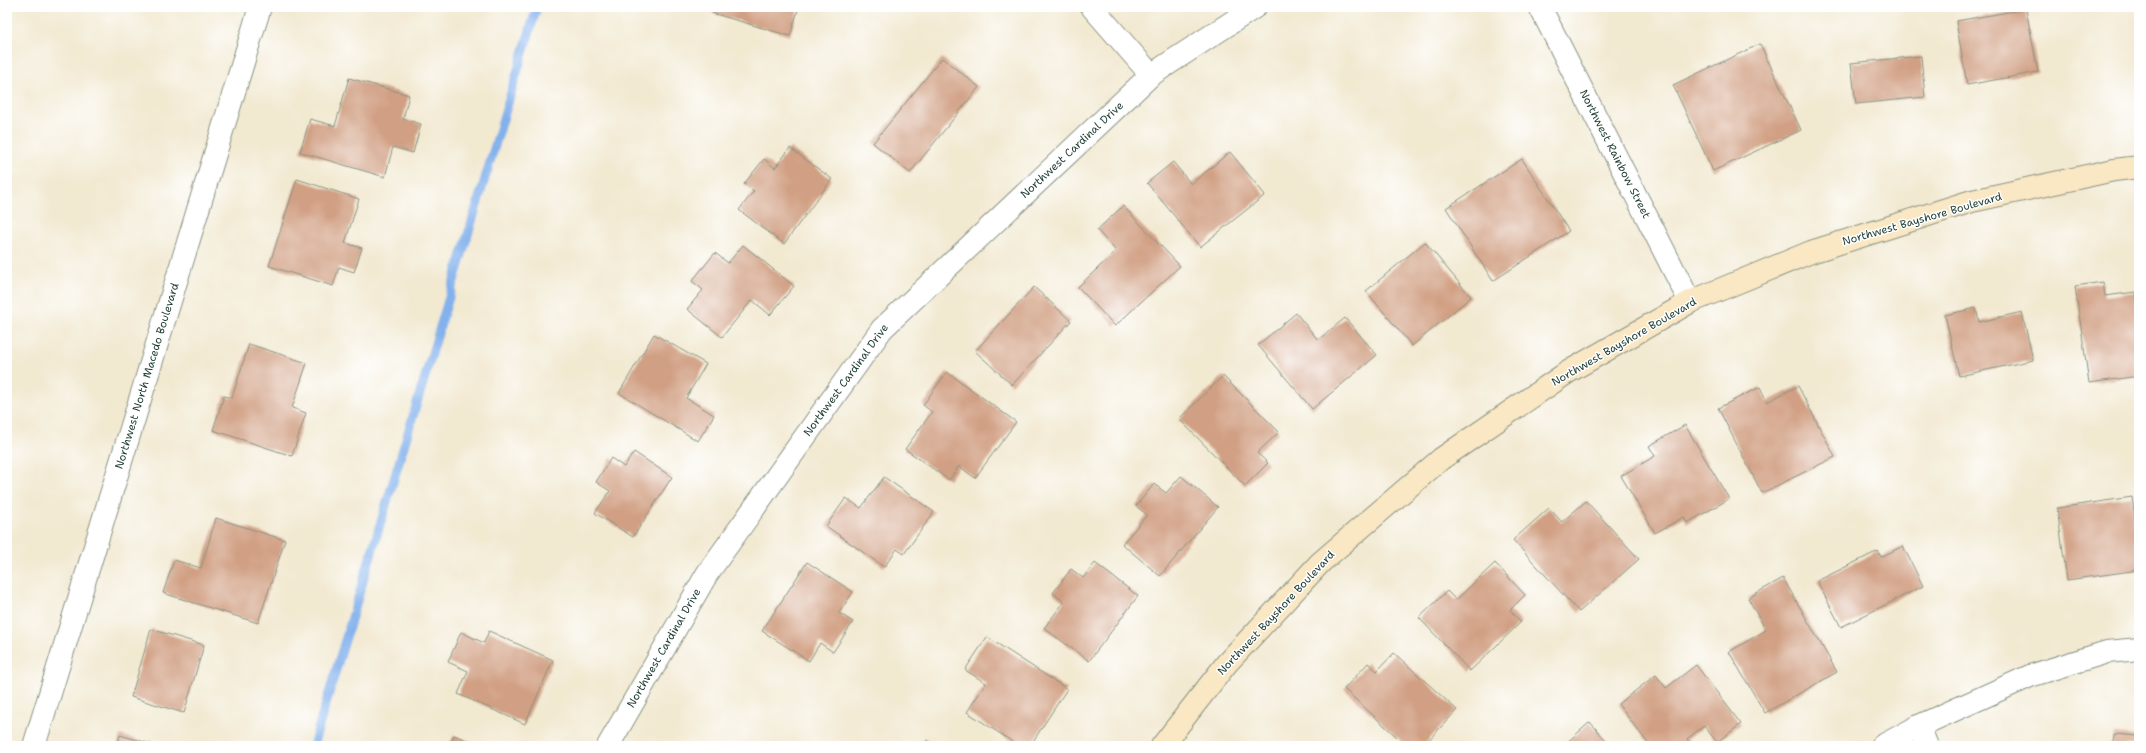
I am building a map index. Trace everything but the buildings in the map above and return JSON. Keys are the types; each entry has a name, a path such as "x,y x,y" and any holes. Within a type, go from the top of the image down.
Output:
{"main road":[{"name":"Northwest Bayshore Boulevard","path":"1162,746 1226,663 1321,562 1441,459 1568,372 1690,302 1811,252 1972,201 2114,170 2139,168"}],"street":[{"name":"Northwest North Macedo Boulevard","path":"34,746 260,7"},
{"path":"1092,7 1151,76"},
{"name":"Northwest Cardinal Drive","path":"608,746 707,574 882,329 1151,76 1255,7"},
{"name":"Northwest Rainbow Street","path":"1540,7 1690,302"},
{"path":"1882,746 1920,726 2030,676 2107,652 2139,649"},
{"path":"1920,726 1927,746"}],"waterway":[{"path":"313,746 537,7"}]}
